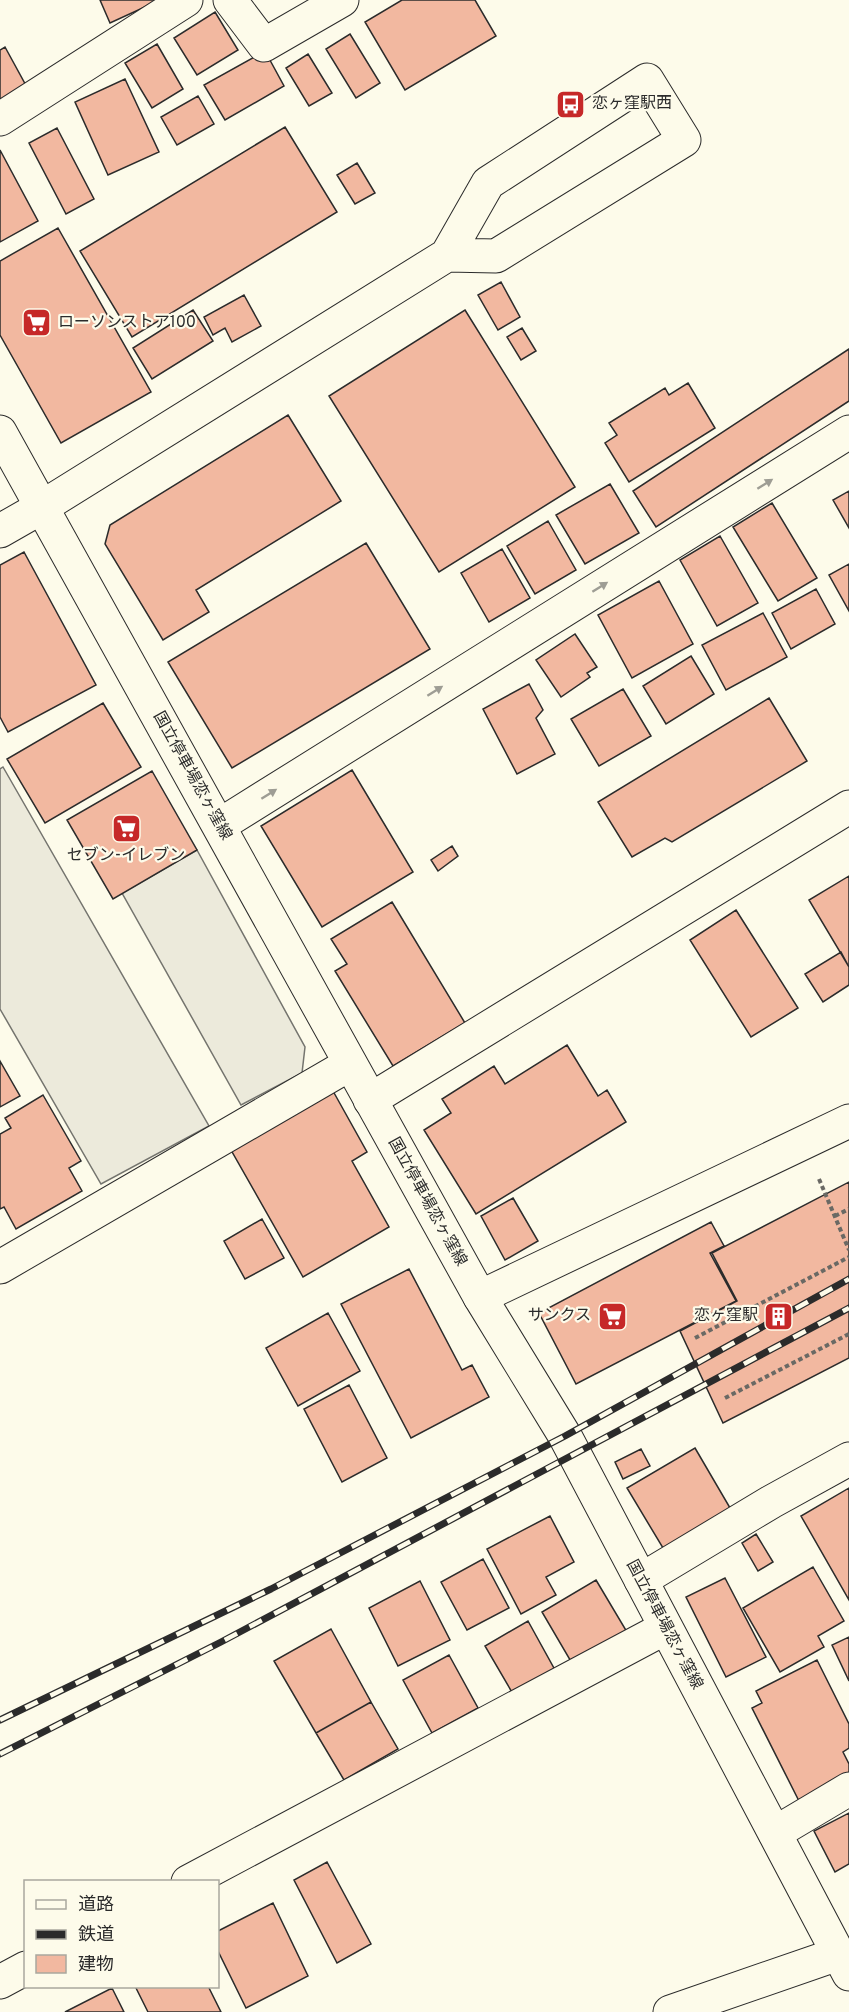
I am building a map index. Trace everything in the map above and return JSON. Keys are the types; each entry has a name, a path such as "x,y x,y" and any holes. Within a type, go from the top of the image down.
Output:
{"street":[{"path":"0,119 186,0"},
{"path":"230,0 264,45 342,0"},
{"path":"0,531 447,255 489,183 646,80 684,140 496,256 447,255"},
{"name":"国立停車場恋ヶ窪線","path":"0,432 220,825 480,1298 565,1436 844,1964"},
{"path":"220,825 849,432"},
{"path":"370,1100 849,807"},
{"path":"0,1267 350,1064"},
{"path":"480,1298 849,1121"},
{"path":"641,1580 771,1502 849,1459"},
{"path":"190,1880 665,1628"},
{"path":"775,1833 849,1789"},
{"path":"670,2012 844,1964"},
{"path":"0,1982 24,1969"}],"path":[{"path":"803,1142 849,1250"},
{"path":"835,1216 849,1209"},
{"path":"695,1338 849,1257"},
{"path":"725,1398 849,1334"}],"shaded area":[{"path":"3,767 209,1126 101,1184 0,1009 0,769"},
{"path":"197,850 305,1047 302,1073 241,1105 122,893"}],"building":[{"path":"100,0 160,0 110,23"},
{"path":"402,0 475,0 496,36 405,90 365,22"},
{"path":"215,12 238,50 197,75 174,38"},
{"path":"350,34 380,83 356,98 326,49"},
{"path":"157,44 183,89 152,108 125,63"},
{"path":"5,47 29,91 0,107 0,50"},
{"path":"265,51 284,86 225,120 204,85"},
{"path":"308,54 332,93 309,106 286,68"},
{"path":"125,79 159,152 108,175 75,102"},
{"path":"198,96 214,124 177,145 161,117"},
{"path":"285,127 337,212 132,337 80,251"},
{"path":"57,128 94,199 66,214 29,143"},
{"path":"0,150 38,221 0,242"},
{"path":"357,163 375,193 355,204 337,175"},
{"path":"58,228 151,392 61,443 0,335 0,261"},
{"path":"501,282 520,317 498,330 478,295"},
{"path":"244,295 261,326 232,342 225,328 213,335 204,317"},
{"path":"193,310 213,341 152,379 133,348"},
{"path":"465,310 575,487 439,572 329,396"},
{"path":"522,328 536,351 521,360 507,337"},
{"path":"849,349 849,401 656,527 633,491"},
{"path":"688,383 715,428 629,482 605,443 617,435 609,423 665,388 669,395"},
{"path":"288,415 341,501 196,590 209,612 163,640 105,544 110,525"},
{"path":"610,484 639,533 585,564 556,515"},
{"path":"849,491 849,528 833,500"},
{"path":"772,503 817,578 778,601 733,527"},
{"path":"548,521 576,570 535,594 507,546"},
{"path":"720,536 758,603 717,626 680,560"},
{"path":"366,543 430,649 232,768 168,662"},
{"path":"502,549 530,598 489,622 461,573"},
{"path":"24,552 96,685 8,732 0,717 0,565"},
{"path":"849,564 849,611 829,575"},
{"path":"659,581 693,644 632,678 598,615"},
{"path":"816,589 835,624 791,649 772,613"},
{"path":"763,613 787,657 726,690 702,645"},
{"path":"575,634 597,667 587,673 590,677 561,697 536,660"},
{"path":"691,656 714,694 666,724 643,686"},
{"path":"529,684 543,710 536,718 555,754 517,774 483,709"},
{"path":"623,689 651,736 599,766 571,719"},
{"path":"769,698 807,761 672,842 665,838 632,857 598,802"},
{"path":"103,703 141,767 45,823 7,759"},
{"path":"352,770 413,872 322,927 261,826"},
{"path":"152,771 197,850 113,899 67,820"},
{"path":"452,846 458,856 438,871 431,860"},
{"path":"849,876 849,967 809,900"},
{"path":"392,902 465,1023 393,1066 335,971 347,964 331,939"},
{"path":"736,910 798,1008 751,1037 690,940"},
{"path":"841,952 849,967 849,985 823,1002 805,974"},
{"path":"567,1045 598,1096 607,1090 626,1122 476,1214 424,1130 451,1113 442,1099 494,1066 505,1084"},
{"path":"0,1061 20,1096 0,1107"},
{"path":"333,1091 367,1152 352,1161 389,1227 303,1277 231,1150"},
{"path":"43,1095 81,1161 69,1168 82,1191 16,1229 4,1207 0,1209 0,1134 11,1128 5,1118"},
{"name":"恋ヶ窪駅","path":"849,1182 849,1358 723,1423 680,1331 737,1301 712,1253"},
{"path":"513,1198 538,1241 505,1260 481,1216"},
{"path":"262,1219 284,1258 245,1279 224,1241"},
{"path":"711,1222 724,1246 710,1253 736,1301 576,1384 539,1313"},
{"path":"409,1269 462,1370 472,1365 489,1397 411,1438 341,1304"},
{"path":"328,1313 360,1371 298,1406 266,1348"},
{"path":"349,1385 387,1458 342,1482 304,1409"},
{"path":"695,1448 733,1513 666,1553 627,1488"},
{"path":"641,1449 650,1466 623,1479 615,1462"},
{"path":"849,1488 849,1600 801,1516"},
{"path":"550,1516 574,1562 546,1577 556,1595 521,1614 487,1549"},
{"path":"756,1534 773,1562 758,1571 742,1543"},
{"path":"483,1559 509,1608 467,1630 441,1582"},
{"path":"813,1567 844,1621 818,1636 824,1647 780,1672 743,1608"},
{"path":"725,1578 766,1657 726,1677 686,1597"},
{"path":"596,1580 627,1632 573,1665 542,1612"},
{"path":"420,1581 450,1640 398,1666 369,1608"},
{"path":"528,1621 555,1670 513,1694 485,1646"},
{"path":"331,1629 371,1702 316,1733 274,1661"},
{"path":"849,1637 849,1681 832,1645"},
{"path":"449,1655 478,1708 432,1733 403,1680"},
{"path":"817,1660 849,1724 849,1748 843,1752 849,1764 849,1775 799,1801 752,1708 762,1703 756,1691"},
{"path":"371,1702 398,1749 344,1780 316,1733"},
{"path":"849,1813 849,1864 835,1872 814,1831"},
{"path":"327,1862 371,1944 337,1963 294,1880"},
{"path":"273,1903 308,1976 246,2008 219,1953 219,1930"},
{"path":"112,1988 124,2012 65,2012"},
{"path":"136,1988 209,1988 221,2012 148,2012"}],"railway":[{"path":"0,1720 271,1589 565,1436 849,1279"},
{"path":"0,1754 221,1642 849,1308"}],"place":[{"name":"恋ヶ窪駅西","path":"571,104"},
{"name":"ローソンストア100","path":"37,323"},
{"name":"セブン-イレブン","path":"126,828"},
{"name":"サンクス","path":"612,1316"},
{"name":"恋ヶ窪駅","path":"779,1316"}]}
